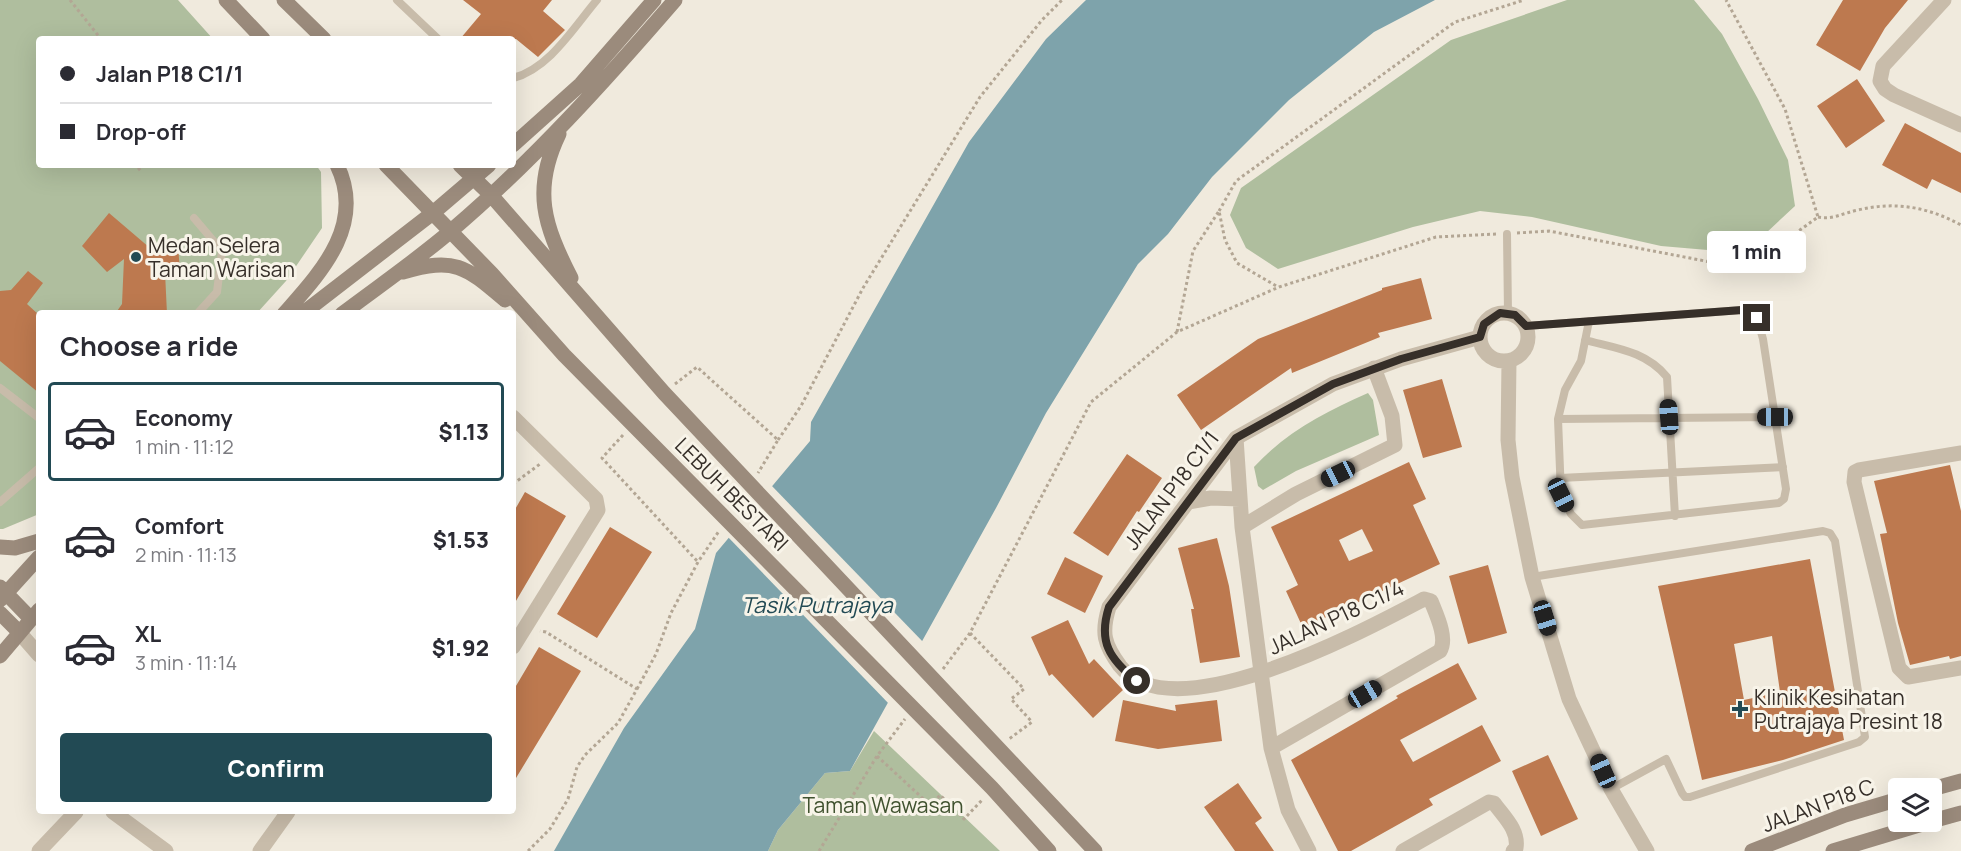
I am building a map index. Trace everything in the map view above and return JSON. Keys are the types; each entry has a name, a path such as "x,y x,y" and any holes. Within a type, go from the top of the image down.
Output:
{"main road":[{"path":"226,0 260,36"},
{"path":"284,0 319,35"},
{"path":"516,142 581,84 654,0"},
{"path":"347,310 450,231 491,195 564,123 675,0"},
{"path":"516,130 540,122"},
{"path":"564,123 546,165 542,183 544,214 552,242 582,299"},
{"path":"287,310 325,266 340,239 346,204 338,168"},
{"name":"LEBUH BESTARI","path":"389,168 434,213 564,354 992,788 1049,851"},
{"name":"LEBUH BESTARI","path":"463,168 491,195 686,417 1095,851"},
{"path":"307,310 434,213 486,168"},
{"path":"396,273 445,263 475,275 514,310"},
{"path":"516,311 564,354"},
{"path":"0,547 15,548 36,542"},
{"path":"0,656 18,631 36,618 2,593 36,559"},
{"path":"0,613 18,631"},
{"path":"1942,786 1961,781"},
{"name":"JALAN P18 C","path":"1752,851 1845,815 1888,802"},
{"path":"1942,819 1961,813"},
{"path":"1833,851 1897,832"}],"street":[{"path":"1944,0 1883,66 1880,81 1885,89 1894,95 1959,121"},
{"path":"1500,313 1508,313 1515,315 1526,326 1528,333 1526,348 1522,354 1509,361 1500,361 1486,353 1480,337 1488,319 1500,313"},
{"name":"JALAN P18 C1/1","path":"1262,673 1197,689 1159,687 1137,681 1125,671 1106,643 1103,628 1109,607 1236,438 1333,384 1374,368 1480,337"},
{"path":"1509,361 1508,440 1512,477 1532,577 1569,699 1611,789 1647,851"},
{"path":"1242,527 1296,494 1395,445 1392,416 1374,368"},
{"path":"516,420 596,499 598,510 516,642"},
{"path":"1236,438 1242,527 1271,748 1288,810 1309,851"},
{"path":"1961,453 1859,470 1855,472 1854,482 1897,662 1902,674 1914,677 1961,668"},
{"path":"1188,502 1211,498 1240,499"},
{"name":"JALAN P18 C1/4","path":"1262,673 1301,658 1424,599 1431,601 1438,619 1443,644 1440,651 1271,748"},
{"path":"18,631 36,652"},
{"path":"1403,851 1489,801 1494,803 1514,829 1517,841 1516,848 1512,851"},
{"path":"39,851 74,814"},
{"path":"116,814 166,851"},
{"path":"260,851 287,814"}],"lane":[{"path":"398,0 435,36"},
{"path":"516,77 542,64 595,1"},
{"path":"194,218 222,251 217,292 201,310"},
{"path":"1507,234 1508,313"},
{"path":"1526,326 1589,321 1742,310 1757,318 1783,467 1786,489 1784,499 1779,503 1582,525 1571,514 1561,495 1558,419 1565,390 1581,361 1589,321"},
{"path":"1585,340 1637,354 1657,365 1667,377 1675,516"},
{"path":"0,388 36,416"},
{"path":"1558,419 1775,417"},
{"path":"1560,478 1783,467"},
{"path":"0,502 36,471"},
{"path":"1532,577 1822,531 1830,533 1836,541 1865,737 1859,742 1690,797 1685,797 1682,793 1666,759 1611,789"}],"path":[{"path":"70,0 99,36"},
{"path":"778,440 801,406 863,288 980,97 1062,0"},
{"path":"1177,332 1193,251 1236,181 1455,22 1524,0"},
{"path":"1818,217 1829,219 1858,210 1898,204 1941,214 1961,225"},
{"path":"1219,212 1225,240 1237,263 1279,287"},
{"path":"635,426 602,458 698,562"},
{"path":"516,482 550,454"},
{"path":"524,629 546,632 637,688 618,723 581,760 568,799 550,829 528,851"},
{"path":"970,633 1024,688 1011,699 1032,722 998,748"},
{"path":"877,756 931,806 940,795 964,819 992,788"}],"green space":[{"path":"0,0 178,0 210,36 36,36 36,168 318,168 321,172 322,228 286,281 260,310 36,310 36,515 0,529"},
{"path":"1567,0 1694,0 1722,34 1788,160 1795,206 1765,234 1731,252 1661,246 1532,217 1480,211 1413,227 1278,269 1246,248 1230,215 1241,188 1451,40"},
{"path":"1368,393 1373,400 1379,435 1296,471 1263,490 1258,486 1254,467 1279,443 1321,416"},
{"name":"Taman Wawasan","path":"874,731 1000,851 768,851 778,830 825,773 850,771"}],"water":[{"name":"Tasik Putrajaya","path":"1086,0 1435,0 1374,32 1289,100 1212,177 1168,234 1138,264 1046,413 850,771 825,773 778,830 768,851 554,851 624,728 695,629 716,553 810,441 811,422 969,142 1046,39"}],"pier":[{"path":"770,484 925,644 891,706 727,536"}],"building":[{"path":"463,0 552,0 543,11 565,30 538,57 516,39 516,36 463,36 481,14"},
{"path":"1843,0 1908,0 1885,28 1860,71 1816,45"},
{"path":"1857,79 1885,121 1846,148 1817,106"},
{"path":"1905,123 1961,153 1961,193 1932,179 1927,189 1882,165"},
{"name":"Medan Selera Taman Warisan","path":"109,213 150,248 178,246 180,271 165,272 167,310 118,310 122,304 124,259 107,272 82,246"},
{"path":"28,271 43,283 27,304 36,312 36,391 0,361 0,291 11,290"},
{"path":"1421,278 1432,319 1378,333 1380,337 1292,373 1291,368 1201,430 1177,395 1258,339 1382,290 1382,288"},
{"path":"1442,379 1462,447 1423,458 1403,390"},
{"path":"1127,454 1162,478 1108,556 1073,533"},
{"path":"1409,462 1426,499 1413,505 1440,564 1303,628 1286,591 1298,585 1271,527","holes":["1362,529 1373,551 1349,561 1339,540"]},
{"path":"1950,465 1961,511 1961,656 1950,659 1949,656 1910,665 1898,623 1880,534 1887,533 1874,481"},
{"path":"525,492 566,516 516,601 516,508"},
{"path":"610,527 652,552 597,638 557,614"},
{"path":"1217,538 1229,586 1240,657 1200,663 1191,609 1194,609 1178,548"},
{"path":"1065,557 1103,576 1085,613 1047,594"},
{"path":"1810,559 1844,740 1783,760 1702,780 1658,586","holes":["1772,636 1780,692 1744,700 1734,644"]},
{"path":"1488,565 1507,633 1468,644 1449,576"},
{"path":"1068,620 1089,664 1094,659 1123,690 1093,718 1052,674 1049,676 1031,637"},
{"path":"539,647 581,671 516,778 516,686"},
{"path":"1458,663 1477,699 1400,740 1413,762 1482,725 1501,761 1429,799 1433,805 1351,851 1338,851 1291,760 1398,698 1396,696"},
{"path":"1123,700 1176,711 1175,705 1217,700 1222,741 1158,749 1115,741"},
{"path":"1548,755 1578,819 1541,836 1512,771"},
{"path":"1238,783 1262,818 1255,823 1274,851 1235,851 1204,807"}],"place":[{"name":"Medan Selera Taman Warisan","path":"136,257"},
{"name":"Klinik Kesihatan Putrajaya Presint 18","path":"1740,709"}],"route":[{"path":"1137,681 1125,671 1106,643 1103,628 1109,607 1236,438 1333,384 1401,359 1480,337 1481,330 1488,319 1500,313 1515,315 1526,326 1742,310 1757,318"}]}
